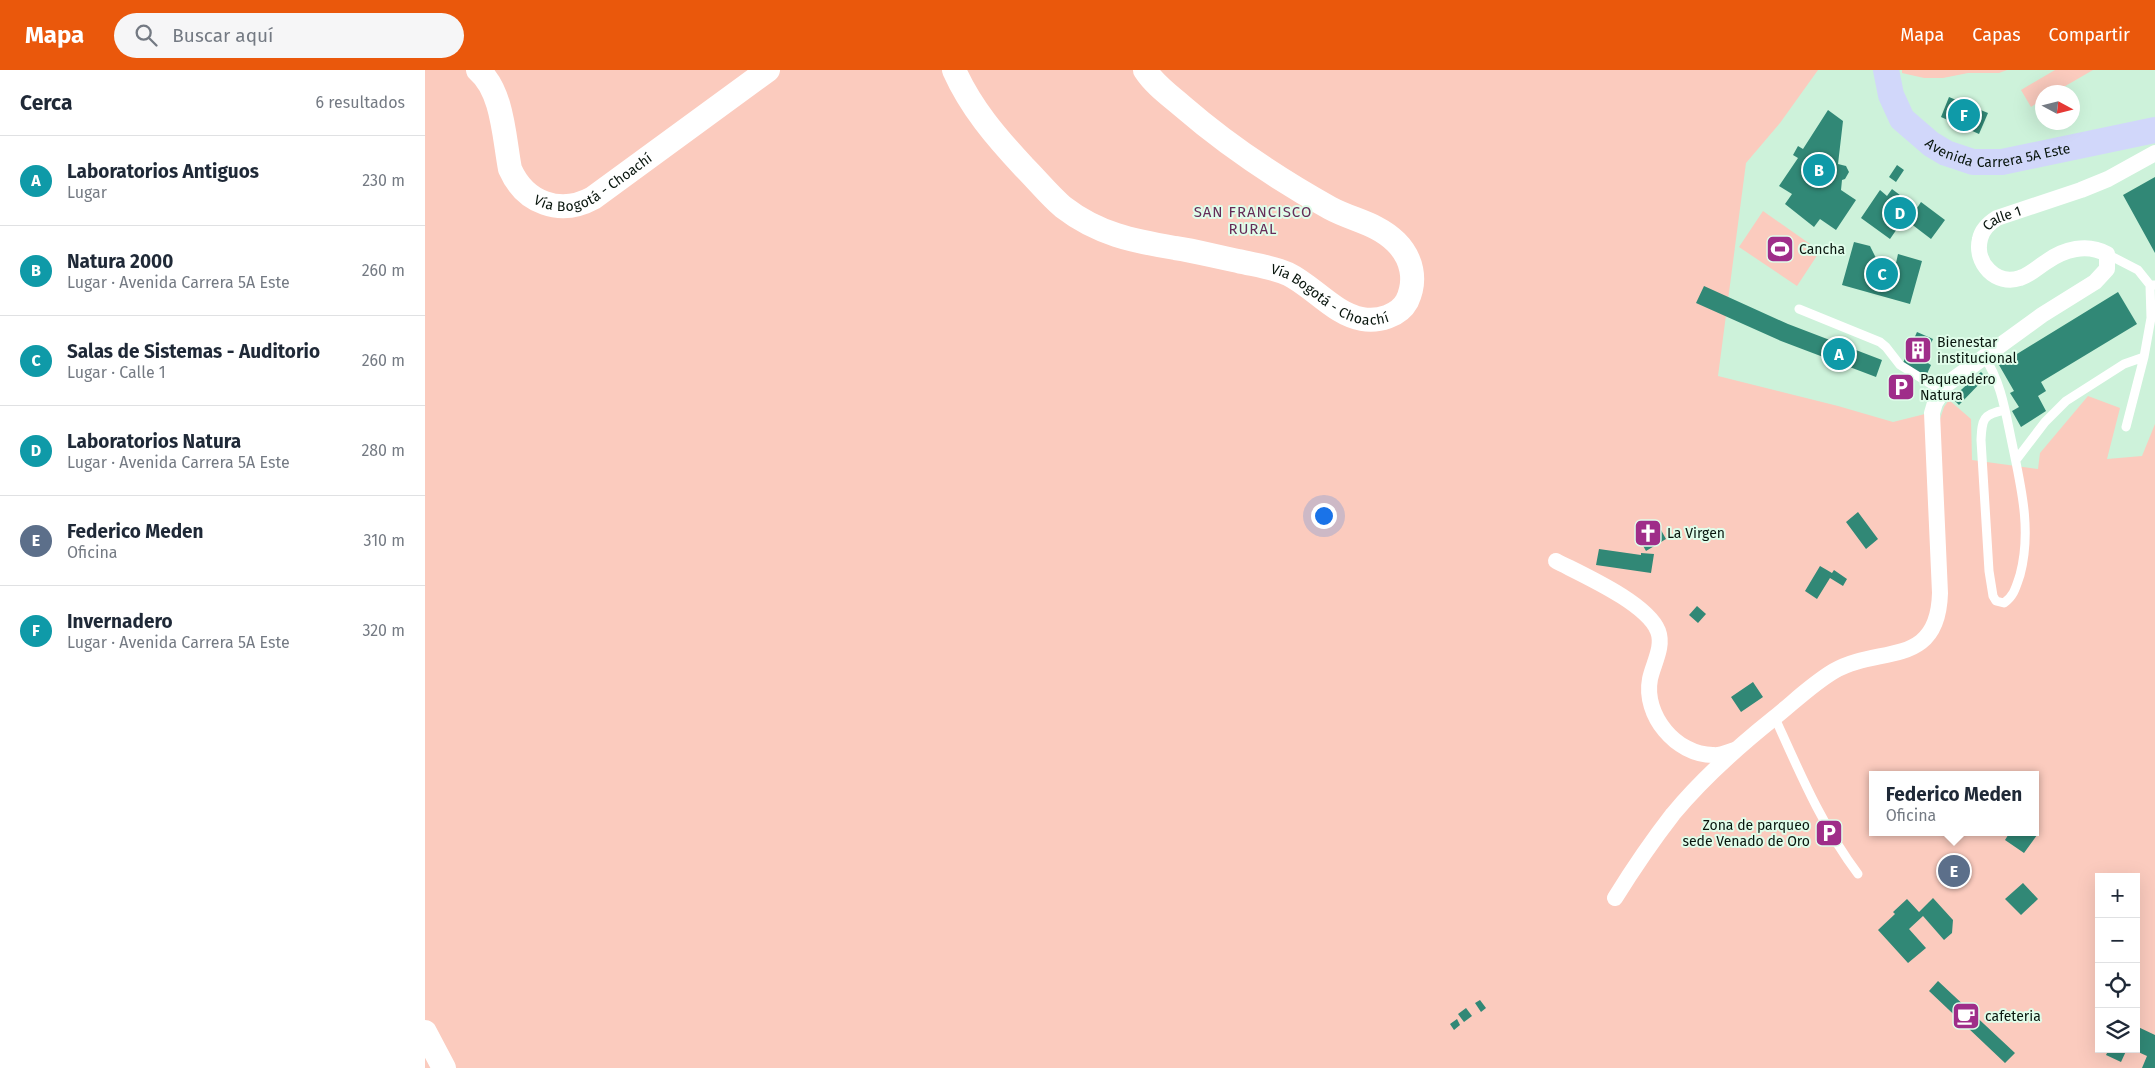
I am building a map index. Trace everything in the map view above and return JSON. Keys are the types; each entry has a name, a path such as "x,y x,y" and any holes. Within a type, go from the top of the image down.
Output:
{"main road":[{"name":"Vía Bogotá - Choachí","path":"478,70 486,77 495,92 513,177 532,198 549,205 567,207 593,198 768,70"},
{"name":"Vía Bogotá - Choachí","path":"954,70 982,119 1046,191 1064,207 1102,230 1123,238 1148,244 1193,251 1276,270 1301,281 1336,307 1356,318 1378,319 1394,313 1404,305 1413,279 1411,267 1405,253 1395,241 1367,223 1332,210 1251,160 1192,115 1155,83 1145,70"},
{"path":"1872,70 1891,96"},
{"name":"Avenida Carrera 5A Este","path":"1886,70 1891,96 1901,119 1919,136 1946,153 1973,162 2003,162 2155,130"},
{"path":"425,1032 444,1068"}],"street":[{"name":"Calle 1","path":"2107,254 2097,248 2088,247 2069,251 2051,258 2024,277 2008,280 1997,277 1988,270 1980,256 1979,245 1984,229 1997,218 2108,179 2155,152"},
{"path":"1615,898 1639,860 1674,813 1735,750 1775,718 1796,698 1832,672 1851,664 1907,650 1918,644 1935,627 1940,607 1940,572 1932,413 1941,391 2042,315 2095,282 2107,268 2107,254"},
{"path":"1556,561 1638,606 1650,618 1659,632 1659,651 1650,680 1649,696 1658,724 1671,738 1686,749 1713,756 1735,750"}],"lane":[{"path":"2107,254 2138,270 2152,285 2151,318 2144,356 2126,427"},
{"path":"1799,309 1880,342 1900,364 1941,391"},
{"path":"2016,460 2045,422 2066,401 2124,364 2144,356"},
{"path":"1984,357 1989,364 2005,410 2020,473 2025,509 2023,562 2014,593 2011,598 2003,603 1997,601 1993,596 1989,571 1981,440 1983,420 1991,414 2005,410"},
{"path":"1775,718 1831,833 1843,855 1858,874"}],"shaded area":[{"path":"425,70 1818,70 1780,123 1746,163 1718,376 1893,422 1925,414 1940,419 1944,407 1949,400 1971,419 1972,460 2038,469 2040,453 2088,396 2120,408 2107,459 2142,456 2155,424 2155,1068 425,1068"},
{"path":"1902,70 2007,70 1999,73 1968,73 1943,78 1924,78 1902,73"},
{"path":"2055,70 2093,70 2067,85 2035,85 2035,104 2031,107 2021,90"},
{"name":"Cancha","path":"1763,211 1820,251 1797,286 1739,247"}],"building":[{"path":"1949,97 1988,113 1979,134 1941,117"},
{"path":"1828,110 1843,121 1838,164 1846,166 1849,172 1845,179 1842,180 1841,190 1856,200 1836,230 1820,219 1814,227 1785,204 1792,194 1779,186 1798,158 1793,155 1798,146 1803,149"},
{"path":"1897,165 1904,170 1896,182 1889,177"},
{"path":"2155,177 2155,253 2123,195"},
{"path":"1892,189 1917,208 1921,202 1945,220 1931,239 1910,223 1905,230 1899,226 1890,239 1861,218 1880,190 1887,196"},
{"path":"1854,242 1870,246 1876,258 1896,263 1898,254 1922,261 1910,304 1842,285"},
{"path":"1704,286 1788,324 1882,360 1876,377 1781,341 1696,303"},
{"path":"2118,292 2137,324 2041,382 2046,391 2038,396 2046,411 2021,427 2012,411 2019,407 2010,393 2014,391 1999,365"},
{"name":"Bienestar institucional","path":"1917,332 1933,339 1923,360 1931,365 1926,376 1902,365"},
{"path":"1981,372 1986,377 1959,405 1952,398"},
{"path":"1858,512 1878,539 1866,549 1846,522"},
{"path":"1656,521 1666,539 1646,551 1636,533"},
{"path":"1599,549 1641,555 1641,553 1654,554 1651,573 1596,565"},
{"path":"1820,566 1832,573 1834,570 1847,579 1843,586 1830,578 1817,599 1805,591"},
{"path":"1697,606 1706,614 1698,623 1689,615"},
{"path":"1753,682 1763,697 1741,712 1731,697"},
{"path":"2008,836 2036,836 2024,853 2005,840"},
{"path":"1952,856 1969,866 1958,886 1940,876"},
{"path":"2023,883 2038,899 2021,915 2005,899"},
{"path":"1933,898 1953,920 1952,933 1944,940 1923,916 1909,929 1926,948 1908,963 1878,930 1907,899 1919,912"},
{"path":"1938,981 2015,1053 2005,1063 1929,991"},
{"path":"1480,1000 1486,1008 1481,1012 1475,1003"},
{"path":"1466,1008 1472,1016 1464,1022 1458,1014"},
{"path":"1457,1019 1460,1025 1454,1030 1450,1024"},
{"path":"2140,1028 2155,1035 2155,1068 2142,1068 2147,1056 2140,1053"},
{"path":"2107,1053 2125,1053 2121,1062 2106,1055"}],"place":[{"name":"Invernadero","path":"1964,115"},
{"name":"Natura 2000","path":"1819,170"},
{"name":"Laboratorios Natura","path":"1900,213"},
{"name":"Cancha","path":"1780,249"},
{"name":"Salas de Sistemas - Auditorio","path":"1882,274"},
{"name":"Bienestar institucional","path":"1918,350"},
{"name":"Laboratorios Antiguos","path":"1839,354"},
{"name":"Paqueadero Natura","path":"1901,387"},
{"name":"La Virgen","path":"1648,533"},
{"name":"Zona de parqueo sede Venado de Oro","path":"1829,833"},
{"name":"Federico Meden","path":"1954,871"},
{"name":"cafeteria","path":"1966,1016"}],"district":[{"name":"SAN FRANCISCO RURAL","path":"1253,220"}]}
